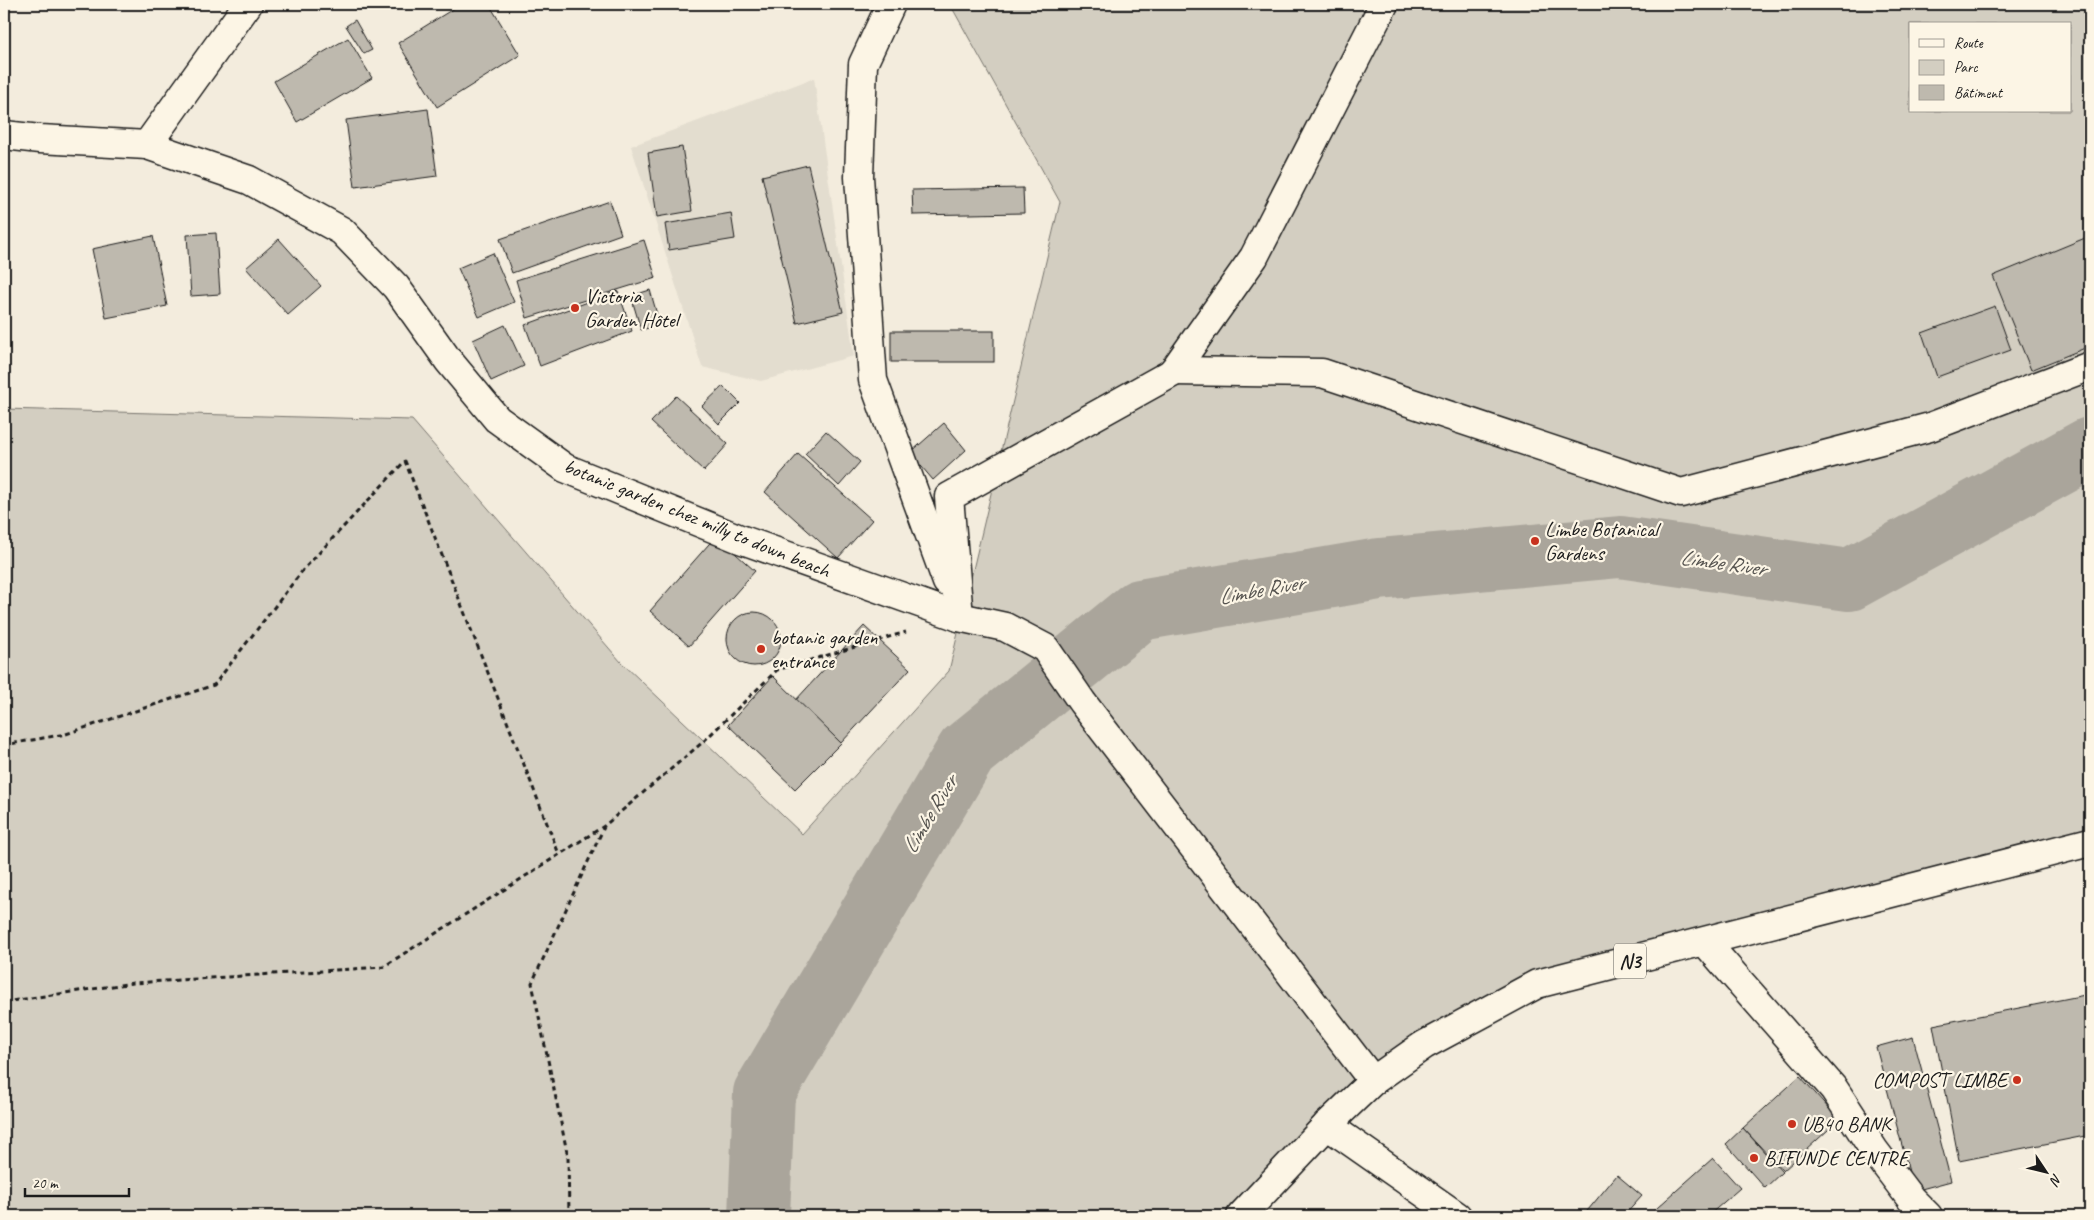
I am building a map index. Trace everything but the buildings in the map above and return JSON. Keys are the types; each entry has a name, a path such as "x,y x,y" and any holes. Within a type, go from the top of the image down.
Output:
{"main road":[{"path":"147,144 248,4"},
{"path":"891,4 863,64 859,177 873,380 959,616"},
{"path":"959,616 949,497 1172,371 1254,257 1384,4"},
{"name":"botanic garden chez milly to down beach","path":"4,134 40,139 147,144 249,180 342,231 396,286 448,360 497,419 565,468 740,539 959,616 1005,627 1045,648 1082,702 1373,1081"},
{"path":"1172,371 1322,373 1681,493 1930,427 2090,366"},
{"name":"N3","path":"1241,1216 1326,1125 1373,1081 1424,1045 1537,984 2090,842"},
{"path":"1705,942 1834,1088 1879,1157 1911,1199 1928,1216"},
{"path":"1326,1125 1457,1216"}],"path":[{"path":"4,745 66,734 214,685 303,570 405,462 559,854"},
{"path":"4,1002 133,983 383,967 604,826 704,741 777,670 914,630"},
{"path":"569,1216 568,1157 532,983 604,826"}],"shaded area":[{"path":"814,78 854,356 761,381 702,367 631,146"}],"green space":[{"name":"Limbe Botanical Gardens","path":"950,4 2090,4 2090,833 1527,985 1372,1066 1235,1216 4,1216 4,409 412,420 621,662 802,834 949,671 1060,202"}],"waterway":[{"name":"Limbe River","path":"759,1216 764,1093 967,751 1140,610 1379,569 1620,547 1849,580 2090,448"}],"place":[{"name":"Victoria Garden Hôtel","path":"575,308"},
{"name":"Limbe Botanical Gardens","path":"1535,541"},
{"name":"botanic garden entrance","path":"761,649"},
{"name":"COMPOST LIMBE","path":"2017,1080"},
{"name":"UB40 BANK","path":"1792,1124"},
{"name":"BIFUNDE CENTRE","path":"1754,1158"}]}
